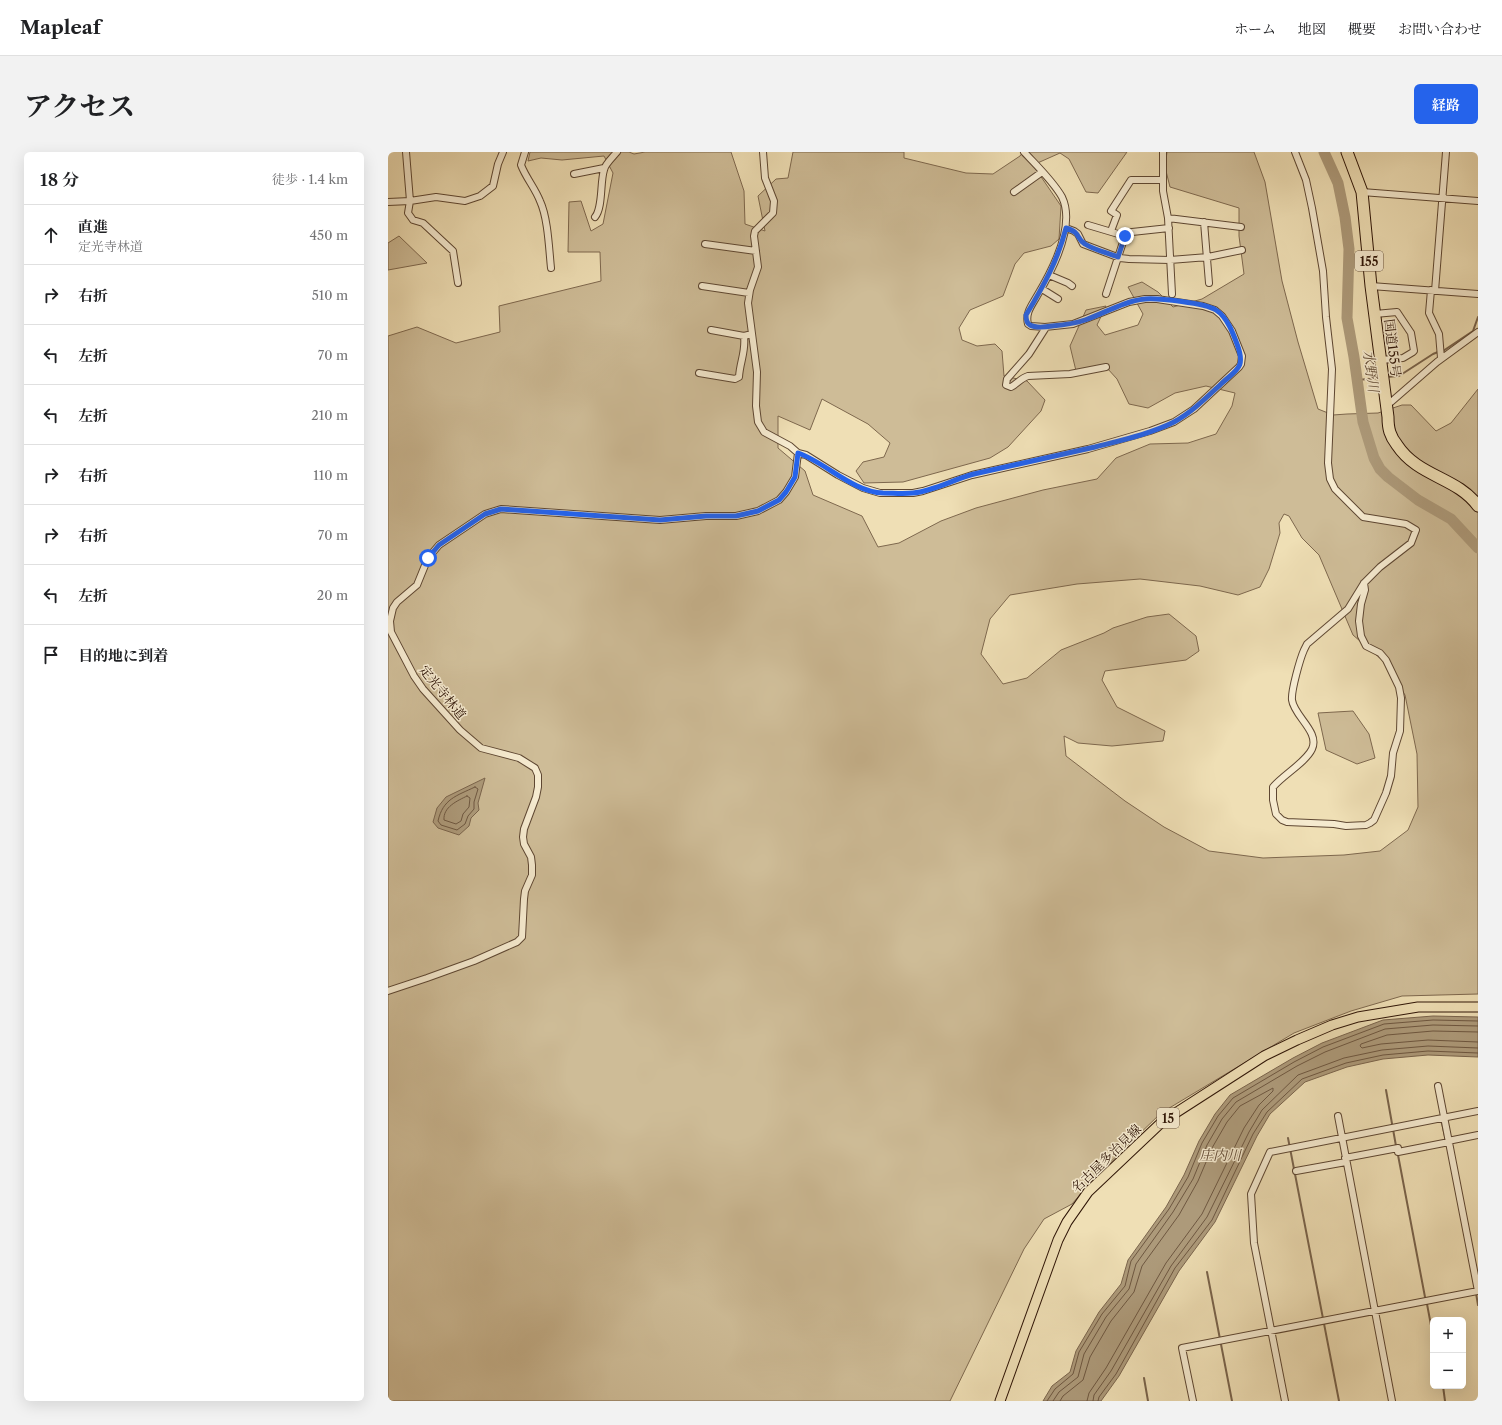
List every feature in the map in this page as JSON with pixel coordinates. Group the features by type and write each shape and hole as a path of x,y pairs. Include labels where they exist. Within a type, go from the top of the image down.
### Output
{"highway":[{"name":"国道155号","path":"1348,152 1362,192 1371,286 1388,417 1388,430 1403,454 1423,470 1446,480 1466,493 1478,506"}],"main road":[{"name":"名古屋多治見線","path":"1000,1401 1055,1247 1067,1222 1088,1192 1163,1121 1264,1056 1332,1025 1358,1017 1418,1007 1478,1007"}],"street":[{"path":"406,152 410,201 408,214 413,220 422,223 453,251 458,283"},
{"path":"388,202 410,201 436,197 465,201 480,196 493,186 498,164 503,152"},
{"path":"525,152 521,166 527,180 540,200 544,211 551,268"},
{"path":"595,217 599,206 604,168 617,152"},
{"path":"763,152 764,178 774,201 773,213 755,231 754,236 758,267 749,293 748,303 757,372 756,406 758,422 764,432 790,446 798,453 806,455 838,475 863,488 880,493 918,492 972,475 1117,442 1150,432 1174,422 1194,409 1239,368 1241,364 1242,356 1232,331 1222,316 1215,310 1203,306 1157,299 1145,299 1129,302 1073,324 1045,327 1031,326 1028,324 1026,315 1050,275 1062,246 1066,228 1062,199 1056,188 1024,152"},
{"path":"1163,152 1163,195 1169,228 1172,294"},
{"path":"1295,152 1303,170 1311,201 1323,271 1332,369 1328,463 1330,479 1335,489 1363,517 1406,524 1416,530 1411,543 1380,567 1364,583 1348,609 1307,644 1301,655 1292,700 1294,710 1306,724 1313,737 1313,744 1305,758 1273,787 1273,800 1276,814 1278,818 1287,822 1346,826 1366,825 1374,820 1390,784 1393,753 1400,731 1401,698 1399,687 1386,660 1380,653 1366,646 1361,636 1359,621 1361,604 1365,590 1364,583"},
{"path":"1442,358 1439,334 1429,313 1443,198 1446,152"},
{"path":"574,174 604,168"},
{"path":"1014,192 1042,172"},
{"path":"1111,232 1117,215 1111,211 1131,180 1163,180"},
{"path":"1362,192 1478,201"},
{"path":"1168,218 1241,227"},
{"path":"1204,222 1209,283"},
{"path":"1088,225 1125,236"},
{"path":"1066,228 1078,234 1083,244 1118,257 1129,259 1170,260 1207,257 1242,250"},
{"path":"1106,294 1125,236 1132,232 1169,228"},
{"path":"706,244 756,251"},
{"path":"1050,275 1072,286"},
{"path":"702,286 749,293"},
{"path":"1371,286 1478,294"},
{"path":"1042,289 1058,299"},
{"path":"1375,314 1397,312 1411,333 1414,351 1402,358 1381,360"},
{"path":"1045,327 1029,354 1007,379 1006,385 1011,387 1016,385 1024,377 1028,376 1070,374 1106,367"},
{"path":"711,330 744,336 752,334"},
{"path":"1386,404 1392,402 1442,358 1478,332"},
{"path":"699,373 735,378 739,377 739,367 745,347 744,336"},
{"name":"定光寺林道","path":"388,991 428,978 517,942 522,936 525,891 532,875 532,865 523,837 524,829 536,797 538,787 538,775 535,768 519,758 481,748 460,730 423,689 414,676 391,632 390,621 393,608 397,602 417,585 428,558 439,545 485,514 501,509 660,520 706,516 736,516 758,511 779,500 786,492 795,477 798,453"},
{"path":"1193,1401 1182,1348 1478,1291 1438,1086"},
{"path":"1285,1401 1254,1243 1251,1194 1270,1152 1478,1111"},
{"path":"1338,1116 1392,1401"},
{"path":"1296,1171 1398,1148 1398,1152 1478,1135"}],"shaded area":[{"path":"530,152 629,152 634,154 645,152 731,152 744,191 745,224 765,231 758,196 776,179 788,178 793,152 904,152 904,158 966,173 993,174 1020,156 1023,152 1127,152 1098,193 1086,192 1069,159 1060,153 1033,165 1061,206 1059,239 1051,246 1024,253 1015,264 1003,296 970,310 959,328 962,340 977,346 995,344 1002,351 1004,376 1027,381 1045,400 1041,411 1008,447 990,458 903,482 864,483 856,471 863,462 884,457 890,443 868,424 822,399 810,430 778,416 778,448 805,471 813,495 862,516 878,547 899,543 941,521 976,508 1043,490 1097,479 1116,458 1150,444 1188,443 1216,434 1232,406 1235,393 1206,386 1175,393 1148,408 1129,404 1117,379 1107,368 1077,375 1070,346 1086,310 1106,306 1097,325 1105,335 1138,325 1143,314 1128,287 1142,282 1158,292 1173,307 1202,299 1244,274 1239,236 1239,208 1170,187 1165,167 1167,152 1254,152 1265,182 1282,281 1318,409 1333,415 1378,413 1402,405 1411,405 1436,431 1451,423 1478,389 1478,994 1402,996 1351,1011 1294,1033 1161,1113 1096,1176 1072,1204 1044,1219 1024,1249 950,1401 388,1401 388,336 417,327 456,343 500,332 499,306 601,281 600,252 568,252 569,202 581,201 591,231 603,224 613,173 604,156 562,160 541,158 528,161","holes":["1284,514 1289,516 1302,538 1319,555 1353,635 1382,660 1405,695 1417,754 1418,807 1408,830 1380,851 1344,855 1263,858 1209,851 1164,827 1125,801 1066,756 1064,736 1078,743 1112,746 1163,741 1165,731 1117,707 1102,680 1105,671 1186,660 1199,651 1196,636 1169,614 1147,617 1113,628 1061,650 1027,678 1003,684 981,654 990,619 1010,595 1077,584 1140,579 1200,586 1238,595 1260,587 1269,569 1280,533 1279,523"]},
{"path":"399,236 427,263 388,270 388,243"},
{"path":"1353,711 1369,734 1375,758 1357,764 1326,750 1318,713"}],"water":[{"path":"485,778 478,803 479,810 471,818 469,826 459,835 438,828 433,822 437,808 446,797"},
{"name":"庄内川","path":"1433,1016 1478,1017 1478,1057 1428,1055 1383,1059 1347,1067 1305,1082 1270,1114 1257,1136 1215,1222 1179,1271 1119,1376 1101,1401 1043,1401 1052,1386 1070,1372 1076,1351 1099,1312 1121,1284 1128,1260 1166,1207 1184,1175 1199,1141 1215,1114 1230,1095 1293,1058 1322,1043 1383,1020"}],"waterway":[{"name":"水野川","path":"1324,152 1338,183 1345,217 1349,249 1347,318 1363,422 1374,458 1380,469 1388,477 1418,500 1451,519 1478,548"},
{"path":"1443,351 1473,331 1478,317"},
{"path":"1386,377 1399,376 1438,352"},
{"path":"1357,380 1379,378"},
{"path":"1386,1090 1396,1146"},
{"path":"1440,1121 1442,1123 1446,1141"},
{"path":"1288,1138 1339,1401"},
{"path":"1398,1155 1425,1297"},
{"path":"1207,1272 1232,1401"},
{"path":"1476,1293 1478,1305"},
{"path":"1427,1304 1430,1320"},
{"path":"1144,1378 1148,1401"},
{"path":"1443,1389 1445,1401"}],"route":[{"path":"428,558 439,545 485,514 501,509 660,520 687,519 706,516 736,516 758,511 779,500 786,492 795,477 798,453 806,455 838,475 863,488 880,493 913,493 972,475 1124,440 1150,432 1174,422 1194,409 1239,368 1241,364 1242,356 1232,331 1222,316 1215,310 1203,306 1157,299 1145,299 1129,302 1073,324 1045,327 1031,326 1028,324 1026,319 1026,315 1051,272 1062,246 1066,228 1078,234 1083,244 1118,257 1125,236"}]}
